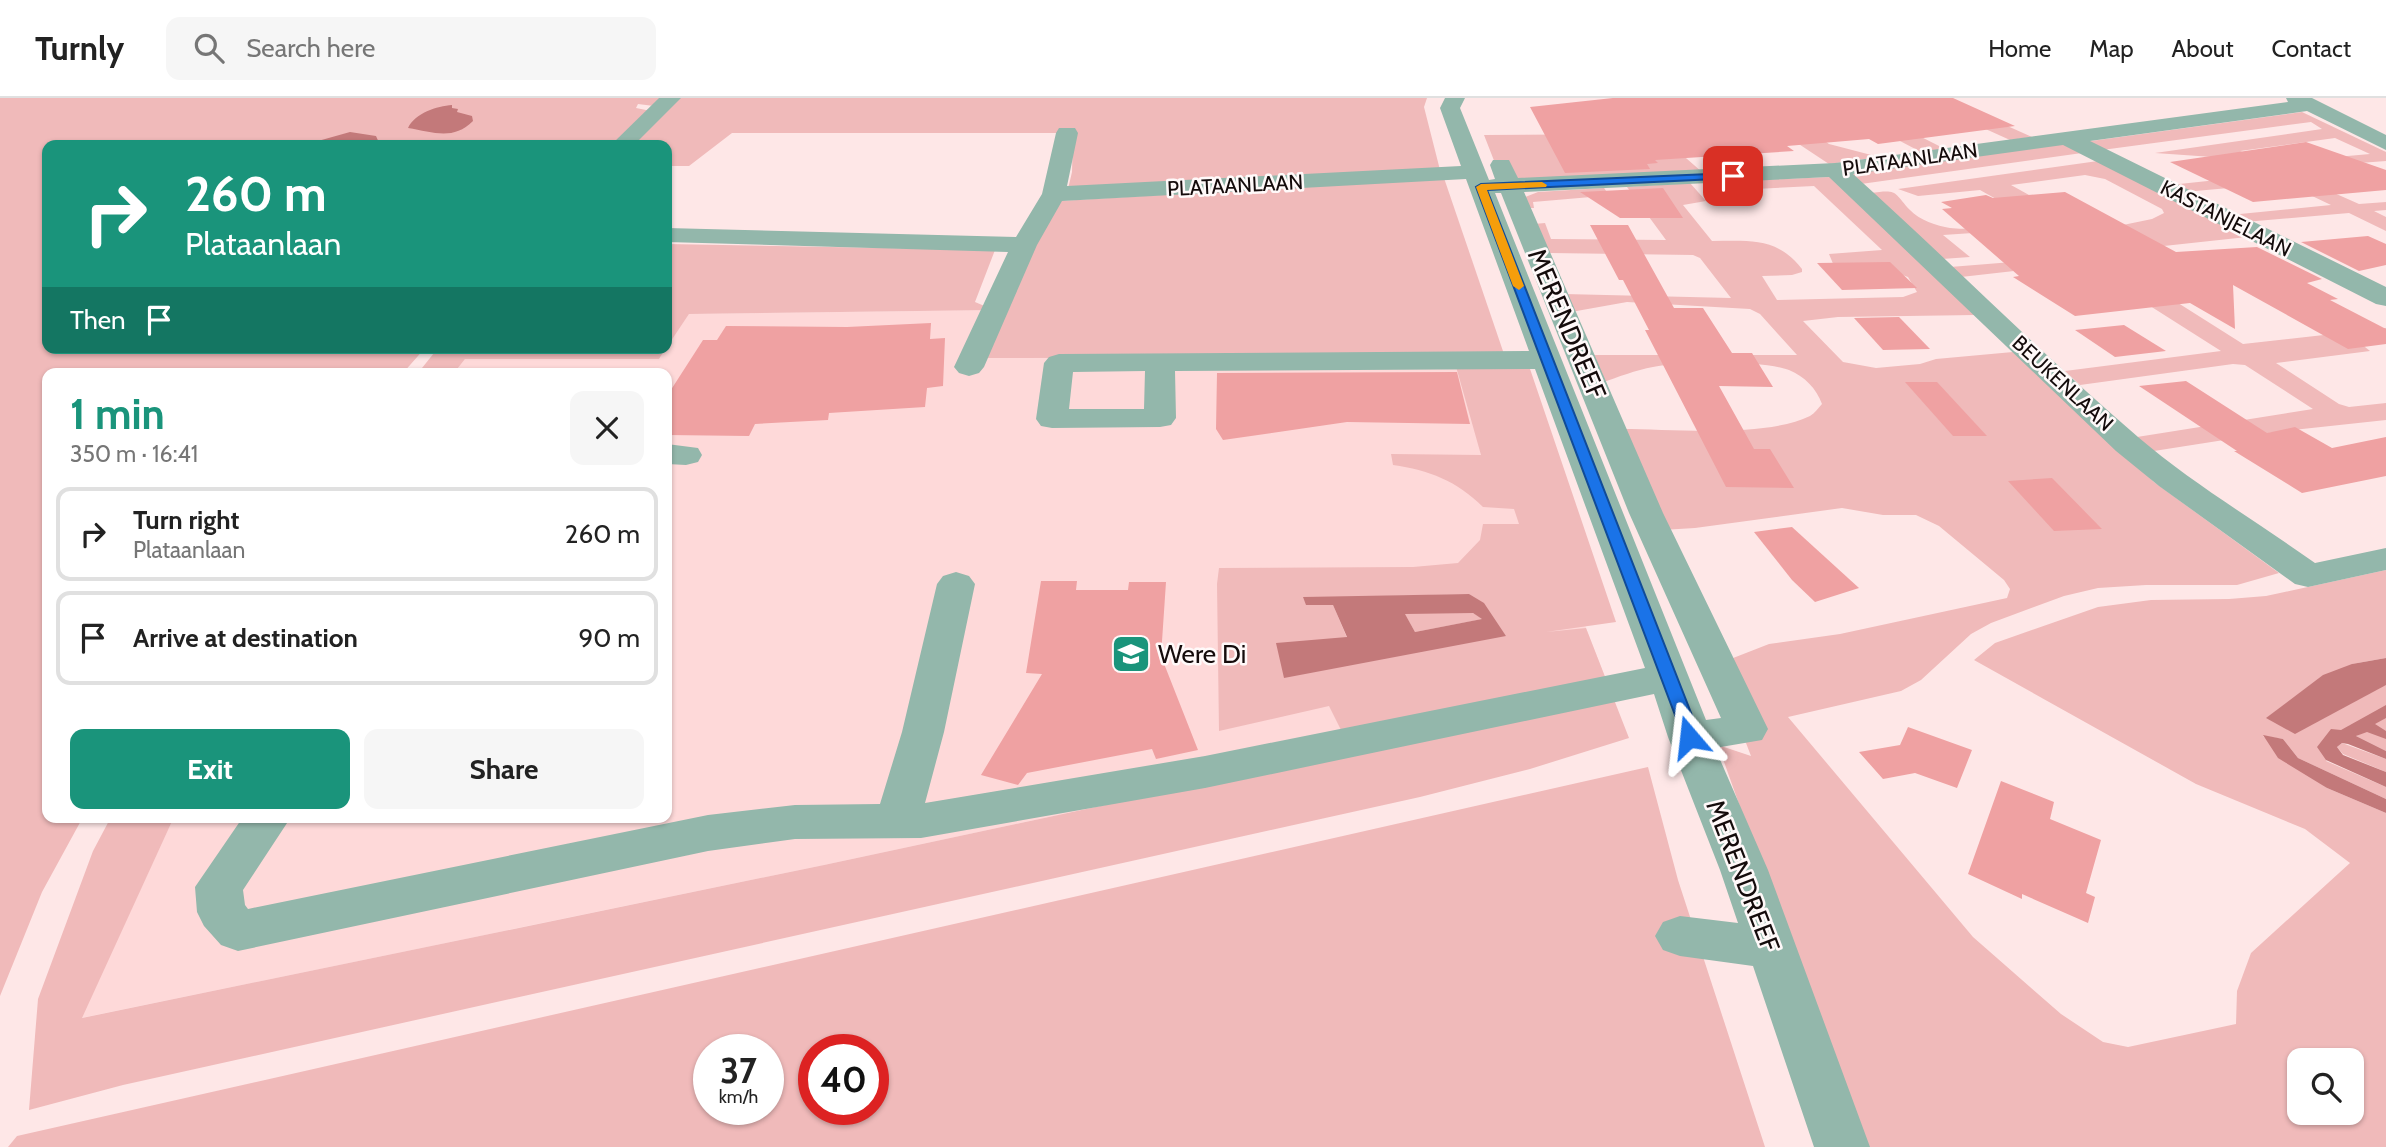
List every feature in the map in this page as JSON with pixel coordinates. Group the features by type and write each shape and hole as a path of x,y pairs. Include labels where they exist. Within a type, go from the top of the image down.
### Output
{"street":[{"path":"627,140 671,98"},
{"name":"MERENDREEF","path":"1455,98 1450,108 1488,182 1747,729 1689,737"},
{"path":"2302,101 2386,143"},
{"name":"PLATAANLAAN","path":"1846,179 2064,149 2302,101"},
{"path":"2343,123 2386,126"},
{"path":"969,367 1024,245 1054,194 1067,133"},
{"name":"MERENDREEF","path":"1491,141 1488,182 1547,360 1689,737 1744,870 1842,1147"},
{"name":"KASTANJELAAN","path":"2064,149 2101,156 2386,299"},
{"path":"2101,156 2141,150"},
{"name":"PLATAANLAAN","path":"1952,176 1979,173"},
{"name":"BEUKENLAAN","path":"1846,179 2127,443 2190,495 2259,539 2308,576 2386,559"},
{"name":"PLATAANLAAN","path":"1054,194 1488,182 1925,180"},
{"path":"672,235 1024,245"},
{"path":"1160,363 1547,360"},
{"path":"897,821 923,732 956,584"},
{"path":"264,823 219,887 221,912 238,931 708,833 795,822 921,821 1205,772 1668,677"},
{"path":"1680,936 1771,948"}],"shaded area":[{"path":"0,98 662,98 654,106 638,104 636,108 651,111 620,140 42,140 42,354 420,354 407,368 42,368 42,823 80,823 42,892 0,996"},
{"path":"678,98 1427,98 1424,107 1440,170 1068,189 1072,172 1073,133 732,133 689,166 672,166 672,140 636,140"},
{"path":"1819,98 1945,98 2032,137 2010,140 1919,99 1862,107 1945,149 1921,152 1879,130 1860,124 1811,131 1829,144 1879,157 1829,164 1767,123 1655,131 1702,172 1512,182 1502,181 1484,135 1642,134 1633,125 1625,103 1649,100 1650,115 1664,120 1684,121 1732,116"},
{"path":"452,105 452,108 458,109 457,112 472,116 473,121 458,131 442,134 408,128 416,118 427,111"},
{"path":"2302,112 2386,152 2386,161 2280,169 2359,204 2386,202 2386,210 2374,211 2386,217 2386,231 2349,213 2245,222 2230,215 2331,205 2285,183 2184,192 2170,185 2264,175 2227,158 2155,153 2322,129 2311,122 2102,150 2084,142","holes":["2335,138 2370,154 2269,163 2240,151"]},
{"path":"350,132 376,136 378,140 322,140"},
{"path":"2063,144 2082,153 1861,184 1851,173"},
{"path":"2098,161 2247,237 2099,253 2243,344 2386,328 2386,338 2360,343 2370,351 2276,363 2339,404 2349,407 2386,403 2386,420 2275,432 2154,451 2137,437 2313,409 2245,365 2233,364 2080,385 2065,371 2221,351 2147,304 2068,265 1961,277 1950,267 2075,257 2018,230 1943,235 1970,257 1942,259 1870,193 1894,193 1918,217 1950,228 1981,228 2037,222 1980,190 1918,196 1898,189","holes":["2085,175 2105,179 2162,209 2164,213 2152,219 2094,231 2011,185"]},
{"path":"1830,177 1975,315 1838,317 1803,321 1843,362 1876,368 2013,352 2154,482 2279,573 2237,585 2098,588 2064,596 1991,623 1971,634 1921,680 1901,691 1788,717 1973,937 2061,1014 2103,1042 2128,1047 2236,1024 2237,991 2251,953 2350,863 2305,829 2196,784 1974,660 1995,643 2098,607 2151,600 2266,596 2386,570 2386,658 2352,664 2386,662 2386,751 2356,736 2363,732 2350,725 2326,761 2386,787 2386,799 2298,758 2283,739 2263,736 2327,788 2386,813 2386,1147 1861,1147 1718,745 1751,756 1746,743 1725,721 1705,669 1769,644 1840,634 2007,598 2010,589 2004,580 1939,526 1916,515 1883,515 1842,508 1662,530 1622,429 1718,431 1769,427 1810,416 1822,404 1820,398 1800,376 1789,370 1761,365 1666,365 1640,370 1601,383 1591,355 1797,355 1760,314 1750,309 1627,302 1571,312 1564,294 1731,298 1700,258 1693,255 1550,253 1534,224 1545,223 1551,239 1666,240 1627,187 1690,183 1706,201 1683,205 1712,241 1751,241 1773,246 1783,251 1802,269 1802,272 1792,275 1762,276 1777,300 1903,297 1917,292 1908,277 1900,274 1834,266 1829,254 1882,250 1814,186 1736,190 1744,200 1728,201 1712,182"},
{"path":"1444,178 1505,357 984,358 1003,306 1060,201"},
{"path":"1604,188 1614,202 1591,197 1533,202 1534,208 1529,208 1523,198 1538,192"},
{"path":"672,244 995,250 975,302 994,310 689,314 672,340"},
{"name":"Were Di","path":"994,310 1505,357 1586,628 1606,680 1194,786 81,1018 171,823 672,823 672,368 458,368 465,359 659,359 662,354 672,354 672,340 689,314"},
{"path":"433,354 662,354 659,359 465,359 458,368 422,368"},
{"path":"1455,363 1528,363 1616,622 1546,632 1586,628 1629,738 1530,769 1420,797 123,1085 29,1110 38,999 93,851 108,823 171,823 82,1018 1194,786 1343,734 1329,706 1219,731 1219,568 1413,567 1458,563 1480,540 1483,524 1519,524 1514,509 1483,507 1463,490 1442,478 1393,465 1391,454 1481,455","holes":["1469,594 1506,636 1347,638 1333,605 1303,598"]},
{"path":"1469,594 1484,603 1506,636 1284,678 1276,643 1347,637 1333,605 1306,605 1303,597","holes":["1473,613 1482,619 1415,632 1405,614"]},
{"path":"1404,613 1473,613 1483,619 1415,632"},
{"path":"2386,658 2386,685 2295,734 2266,718 2323,675 2352,664"},
{"path":"2386,705 2386,718 2375,724 2386,731 2386,739 2367,732 2356,736 2386,751 2386,759 2348,744 2342,743 2337,747 2343,755 2386,772 2386,787 2326,760 2317,747 2331,729 2341,730"},
{"path":"2263,735 2283,739 2298,758 2386,799 2386,813 2327,788 2278,758"},
{"path":"2342,743 2386,759 2386,772 2343,754 2337,747"},
{"path":"1648,767 1678,880 1765,1147 8,1147 17,1136"}],"building":[{"path":"1613,98 1953,98 2015,126 1878,144 1869,139 1787,146 1794,151 1655,160 1658,163 1647,164 1650,169 1565,173 1530,107"},
{"path":"2306,142 2386,170 2386,190 2253,202 2170,162"},
{"path":"1663,188 1683,218 1620,218 1580,192"},
{"path":"2065,192 2176,252 2257,247 2322,279 2307,283 2338,299 2330,300 2386,329 2386,344 2348,349 2233,285 2235,329 2190,303 2075,316 2013,277 2019,276 1942,209 1952,208 1941,202 1986,195 1993,198"},
{"path":"1590,225 1628,225 1674,308 1703,308 1732,353 1752,353 1773,387 1719,386 1754,449 1770,449 1794,488 1726,487 1645,330 1649,330"},
{"path":"2368,236 2386,244 2386,265 2359,271 2301,242"},
{"path":"1890,262 1917,288 1842,290 1817,263"},
{"path":"1899,317 1930,349 1883,350 1854,318"},
{"path":"931,323 930,339 945,338 943,386 927,388 925,407 829,413 828,420 755,424 749,436 672,435 672,388 703,340 717,340 726,326 847,327"},
{"path":"2124,325 2166,351 2115,357 2075,330"},
{"path":"1457,372 1470,424 1347,422 1223,440 1216,429 1217,373"},
{"path":"2186,381 2267,433 2295,427 2332,448 2386,437 2386,476 2302,493 2234,451 2237,451 2139,386"},
{"path":"1905,382 1937,382 1987,436 1953,436"},
{"path":"2052,478 2102,529 2054,531 2008,481"},
{"path":"1792,527 1859,588 1815,602 1792,580 1754,532"},
{"path":"1041,581 1077,581 1076,590 1128,590 1129,582 1166,582 1161,656 1198,750 1156,759 1152,749 1027,773 1018,785 981,775 1042,674 1026,673"},
{"path":"1908,727 1972,750 1957,788 1915,773 1883,779 1859,752 1900,745"},
{"path":"2001,781 2054,802 2050,819 2101,840 2086,893 2095,897 2088,923 2022,894 2022,899 1968,874"}],"slow traffic":[{"path":"1519,286 1481,187 1542,185"}],"place":[{"name":"Were Di","path":"1131,654"}],"route":[{"path":"1689,737 1686,723 1481,187 1733,176"}]}
